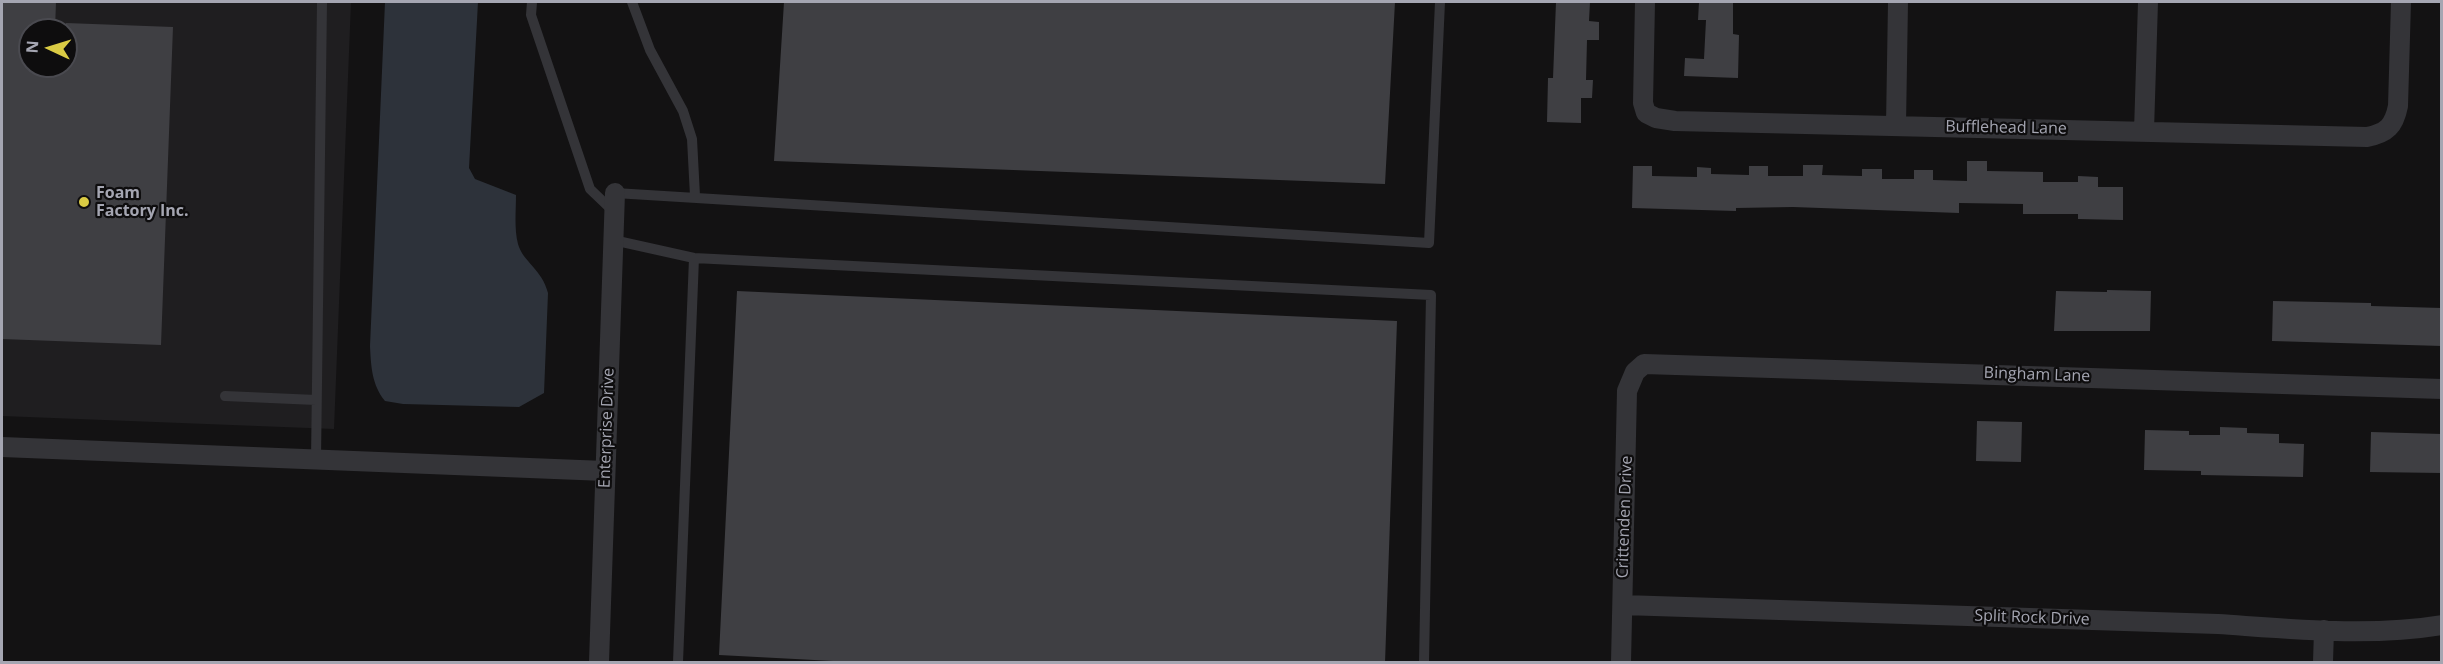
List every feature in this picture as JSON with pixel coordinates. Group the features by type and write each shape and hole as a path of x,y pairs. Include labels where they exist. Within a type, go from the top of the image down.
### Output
{"street":[{"name":"Bufflehead Lane","path":"1645,2 1643,103 1646,112 1656,118 1675,121 2367,137 2388,130 2395,122 2398,106 2401,2"},
{"path":"1896,125 1898,2"},
{"path":"2144,131 2148,2"},
{"name":"Enterprise Drive","path":"599,663 614,202"},
{"name":"Bingham Lane","path":"1635,372 1644,364 1669,363 2442,389"},
{"name":"Crittenden Drive","path":"1621,663 1627,391 1635,372"},
{"path":"2,447 605,471"},
{"name":"Split Rock Drive","path":"1623,605 2324,630 2415,629 2442,625"},
{"path":"2323,663 2324,630"}],"lane":[{"path":"316,459 322,2"},
{"path":"532,2 531,15 590,189 614,202 695,196 1429,243 1440,2"},
{"path":"632,2 650,50 683,111 692,139 695,196"},
{"path":"613,240 694,258 1431,295 1424,663"},
{"path":"678,663 694,258"},
{"path":"225,396 316,400"}],"shaded area":[{"path":"2,2 351,2 334,429 2,416"},
{"path":"385,2 478,2 469,168 475,179 516,195 518,244 541,278 548,293 544,393 519,407 403,404 385,401 375,382 370,346"}],"building":[{"name":"Foam Factory Inc.","path":"2,2 56,2 55,18 18,18 18,78 78,78 78,23 173,27 161,345 2,339"},
{"path":"784,2 1395,2 1385,184 774,161"},
{"path":"1556,2 1590,2 1589,21 1599,22 1599,40 1587,40 1586,80 1593,80 1592,98 1581,98 1581,123 1547,122 1548,78 1553,78"},
{"path":"1699,2 1733,2 1733,34 1739,35 1738,78 1684,76 1685,58 1704,59 1706,20 1698,20"},
{"path":"1967,161 1987,161 1987,171 2043,172 2043,182 2078,182 2078,176 2098,177 2098,187 2123,187 2123,220 2078,219 2078,214 2023,214 2023,204 1959,203 1959,213 1793,207 1736,208 1736,211 1632,208 1633,166 1652,166 1652,176 1697,177 1697,167 1711,168 1711,174 1749,175 1749,166 1768,166 1768,176 1803,176 1803,165 1823,165 1822,175 1862,176 1862,169 1882,169 1882,179 1914,179 1914,170 1933,170 1933,180 1967,181"},
{"path":"2107,290 2151,291 2150,331 2054,331 2056,291 2107,292"},
{"path":"737,291 1397,321 1385,663 871,663 719,655"},
{"path":"2273,301 2371,303 2371,306 2442,308 2442,346 2272,341"},
{"path":"1977,421 2022,422 2021,462 1976,461"},
{"path":"2220,427 2247,428 2247,433 2279,434 2279,443 2304,444 2303,477 2201,475 2201,471 2144,470 2145,430 2189,431 2189,435 2220,435"},
{"path":"2371,432 2442,434 2442,473 2370,472"}],"place":[{"name":"Foam Factory Inc.","path":"84,202"}]}
